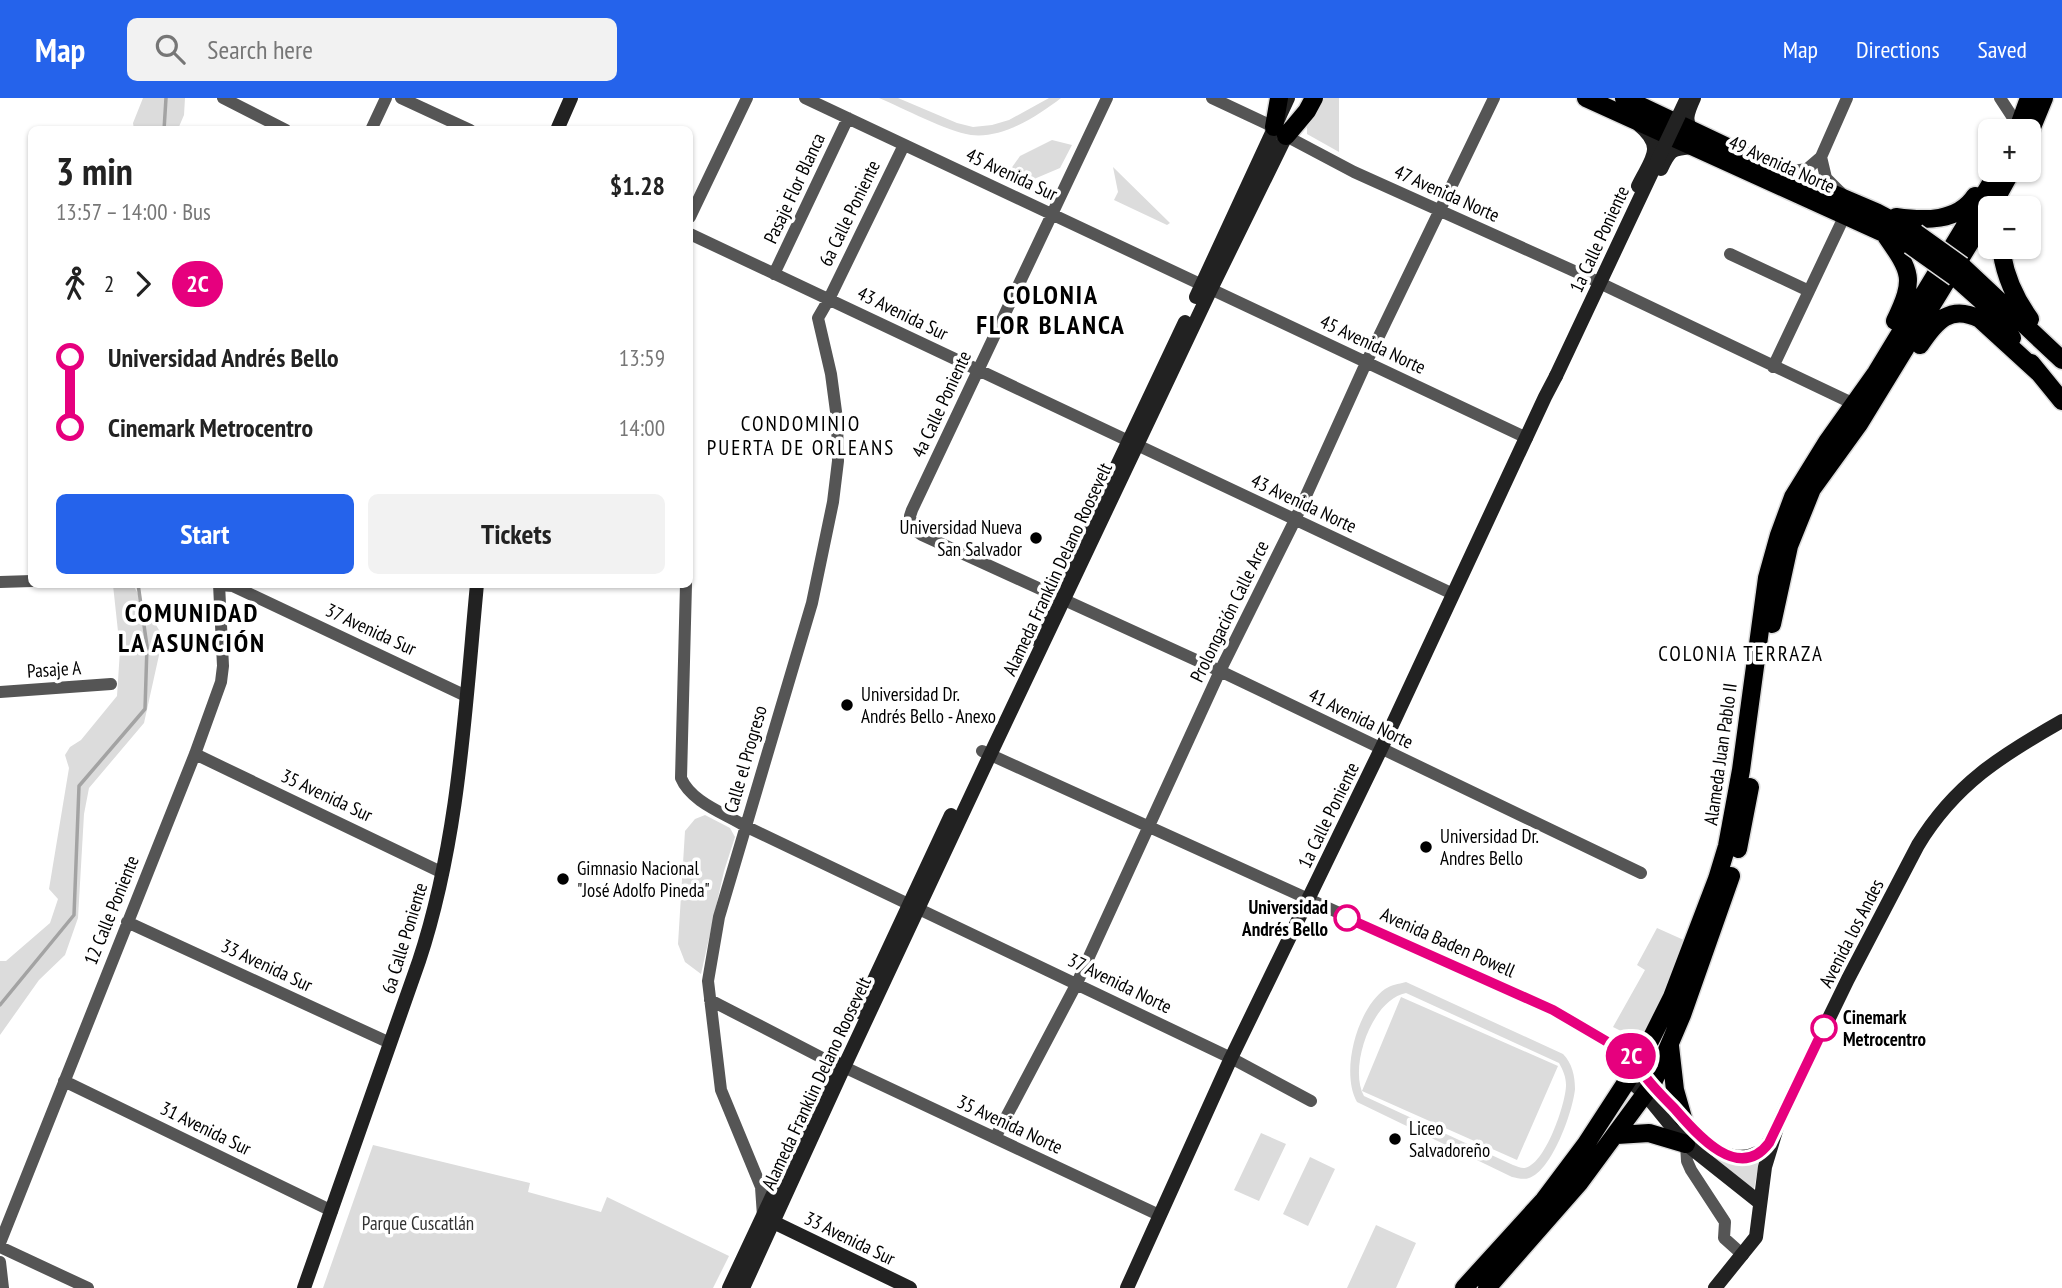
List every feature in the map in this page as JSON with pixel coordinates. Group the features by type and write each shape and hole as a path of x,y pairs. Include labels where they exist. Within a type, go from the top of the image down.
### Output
{"main road":[{"path":"1279,98 1280,132"},
{"path":"1280,132 1307,111 1314,98"},
{"name":"49 Avenida Norte","path":"1586,98 1632,108 1695,140 1850,209 1876,212 1959,271 2002,312"},
{"path":"2023,119 2029,98"},
{"name":"49 Avenida Norte","path":"1695,140 1783,173 1850,209 1882,231 1913,239"},
{"path":"1876,212 1914,220 1949,216 1972,202 1984,182"},
{"name":"Alameda Juan Pablo II","path":"1487,1288 1538,1232 1616,1135 1691,952 1727,846 1741,770 1767,579 1779,535 1799,486 1859,397 1992,182"},
{"name":"Alameda Juan Pablo II","path":"1464,1288 1544,1200 1641,1077 1667,1051 1716,921 1741,835 1751,787 1773,614 1789,546 1812,489 1859,425 1978,229"},
{"path":"1859,397 1910,286 1904,262 1882,231"},
{"path":"2004,259 2008,278 2020,304 2056,353"},
{"path":"2002,312 2038,372"},
{"path":"2002,312 2056,353"},
{"path":"1859,425 1881,407 1932,327 1948,315 1968,314 1980,319 2038,372 2062,401"},
{"path":"1667,1051 1683,1118"},
{"path":"1616,1135 1649,1133 1686,1144"}],"street":[{"path":"223,98 278,126"},
{"path":"373,126 386,98"},
{"path":"401,98 461,126"},
{"path":"558,126 571,98"},
{"path":"693,211 747,98"},
{"name":"45 Avenida Sur","path":"805,98 1206,287"},
{"name":"4a Calle Poniente","path":"922,535 912,528 910,516 1107,98"},
{"name":"Alameda Franklin Delano Roosevelt","path":"1280,132 1288,98"},
{"name":"Alameda Franklin Delano Roosevelt","path":"729,1288 768,1219 1280,132 1304,98"},
{"name":"Prolongación Calle Arce","path":"995,1138 1077,983 1220,671 1295,520 1366,363 1494,98"},
{"name":"1a Calle Poniente","path":"1127,1288 1231,1058 1381,749 1687,98"},
{"path":"1632,108 1661,113 1680,107 1695,98"},
{"path":"1783,173 1807,169 1821,157 1847,98"},
{"path":"2000,98 2012,119"},
{"path":"2042,106 2055,98"},
{"name":"47 Avenida Norte","path":"1217,99 1354,172 1600,283 1773,367 1859,397"},
{"path":"1632,108 1662,151 1678,148 1695,140 1680,107"},
{"name":"Pasaje Flor Blanca","path":"774,274 848,118"},
{"name":"6a Calle Poniente","path":"830,299 904,145"},
{"name":"1a Calle Poniente","path":"1545,397 1562,379 1600,283 1662,151"},
{"path":"1773,367 1850,209 1826,178 1821,157"},
{"name":"43 Avenida Sur","path":"693,235 1133,443"},
{"path":"1730,254 1809,291"},
{"name":"45 Avenida Norte","path":"1206,287 1527,438"},
{"name":"Calle el Progreso","path":"768,1219 761,1187 721,1090 708,981 719,917 812,603 833,502 838,461 836,419 831,374 818,318 830,299"},
{"name":"43 Avenida Norte","path":"1133,443 1453,594"},
{"name":"41 Avenida Norte","path":"922,535 1220,671 1640,873"},
{"path":"0,582 28,581"},
{"name":"12 Calle Poniente","path":"0,1245 195,754 221,682 223,667 219,588"},
{"name":"37 Avenida Sur","path":"237,588 466,696"},
{"name":"6a Calle Poniente","path":"304,1288 425,943 443,873 454,811 477,588"},
{"path":"686,588 681,778 684,786 698,799 745,827 913,908"},
{"name":"Pasaje A","path":"0,692 111,684"},
{"name":"Avenida los Andes","path":"1715,1288 1756,1237 1765,1167 1779,1121 1852,972 1927,830 1972,779 2020,745 2062,721"},
{"name":"Avenida Baden Powell","path":"986,753 1553,1010 1641,1077 1715,1149 1732,1157 1744,1158 1763,1151 1779,1121"},
{"name":"35 Avenida Sur","path":"195,754 443,873"},
{"name":"37 Avenida Norte","path":"913,908 1077,983 1231,1058 1311,1101"},
{"name":"33 Avenida Sur","path":"127,922 390,1043"},
{"path":"710,1000 839,1065"},
{"name":"35 Avenida Norte","path":"839,1065 1159,1215"},
{"path":"1641,1077 1686,1144 1759,1202"},
{"name":"31 Avenida Sur","path":"64,1081 332,1211"},
{"path":"1686,1144 1687,1161 1691,1170 1725,1222 1724,1238 1743,1255"},
{"name":"Alameda Franklin Delano Roosevelt","path":"743,1288 768,1219"},
{"name":"33 Avenida Sur","path":"768,1219 910,1288"},
{"path":"0,1245 88,1288"},
{"path":"0,1262 3,1288"}],"green space":[{"path":"143,98 185,98 184,115 179,126 134,126"},
{"path":"879,98 898,98 973,127 1009,120 1049,98 1061,98 1042,112 1007,130 971,135 949,129"},
{"path":"1317,98 1339,98 1339,152 1307,134 1307,122"},
{"path":"1052,140 1072,145 1060,168 1027,182 1008,173 1020,156"},
{"path":"1113,167 1170,223 1167,225 1114,200 1118,192"},
{"path":"113,588 135,588 163,637 144,723 89,788 84,814 78,918 65,955 39,980 0,1035 0,961 6,961 50,923 58,899 49,889 69,768 65,755 117,696 120,650"},
{"path":"705,815 730,828 735,837 724,871 701,974 685,962 678,944 685,831 695,819"},
{"path":"1657,928 1686,941 1670,983 1641,1041 1613,1027 1645,970 1637,965"},
{"path":"1406,982 1563,1054 1566,1058 1574,1075 1573,1099 1560,1139 1546,1164 1537,1173 1527,1179 1512,1177 1357,1102 1350,1074 1359,1026 1375,998 1387,988","holes":["1406,993 1559,1063 1566,1085 1558,1119 1547,1146 1532,1165 1524,1168 1364,1096 1360,1084 1359,1069 1366,1036 1383,1008 1394,998"]},
{"path":"1401,997 1558,1066 1517,1160 1362,1091"},
{"path":"1679,1124 1728,1157 1750,1161 1760,1158 1754,1189 1689,1142"},
{"path":"1261,1133 1286,1144 1259,1201 1234,1190"},
{"name":"Parque Cuscatlán","path":"373,1145 530,1183 528,1192 601,1212 607,1197 729,1256 713,1288 323,1288"},
{"path":"1310,1157 1335,1169 1308,1226 1283,1214"},
{"path":"1376,1225 1416,1243 1396,1288 1347,1288"}],"waterway":[{"path":"164,126 166,98"},
{"path":"0,1005 74,915 79,786 145,709 147,646 139,588"}],"bus line":[{"name":"2C","path":"1347,918 1553,1010 1640,1061 1644,1076 1699,1136 1715,1149 1732,1157 1744,1158 1763,1151 1769,1143 1824,1028"}],"place":[{"name":"Universidad Nueva San Salvador","path":"1036,538"},
{"name":"Universidad Dr. Andrés Bello - Anexo","path":"847,705"},
{"name":"Universidad Dr. Andres Bello","path":"1426,847"},
{"name":"Gimnasio Nacional \"José Adolfo Pineda\"","path":"563,879"},
{"name":"Universidad Andrés Bello","path":"1347,918"},
{"name":"Cinemark Metrocentro","path":"1824,1028"},
{"name":"Liceo Salvadoreño","path":"1395,1139"}],"district":[{"name":"COLONIA FLOR BLANCA","path":"1051,310"},
{"name":"CONDOMINIO PUERTA DE ORLEANS","path":"801,436"},
{"name":"COMUNIDAD LA ASUNCIÓN","path":"192,628"},
{"name":"COLONIA TERRAZA","path":"1741,654"}]}
